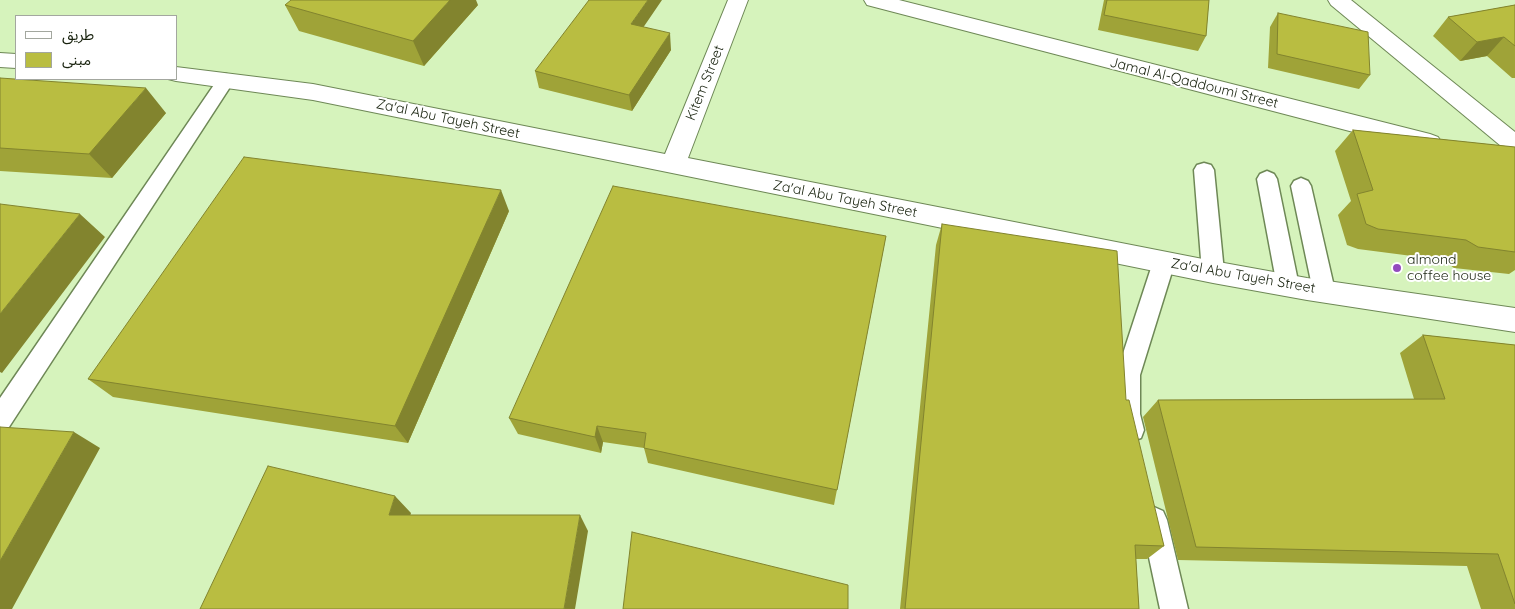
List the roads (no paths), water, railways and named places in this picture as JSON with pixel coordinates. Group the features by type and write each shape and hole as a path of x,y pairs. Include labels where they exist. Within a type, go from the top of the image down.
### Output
{"street":[{"name":"Kitem Street","path":"673,165 738,0"},
{"name":"Jamal Al-Qaddoumi Street","path":"874,0 1454,148"},
{"path":"1338,0 1509,151"},
{"path":"0,60 15,61"},
{"name":"Za'al Abu Tayeh Street","path":"178,74 313,92 1288,286 1515,320"}],"lane":[{"path":"0,420 226,80"},
{"path":"1204,170 1213,272"},
{"path":"1267,179 1288,286"},
{"path":"1301,186 1324,291"},
{"path":"1140,456 1128,414 1128,375 1164,262"},
{"path":"1148,494 1174,609"}],"place":[{"name":"almond coffee house","path":"1397,268"}]}
